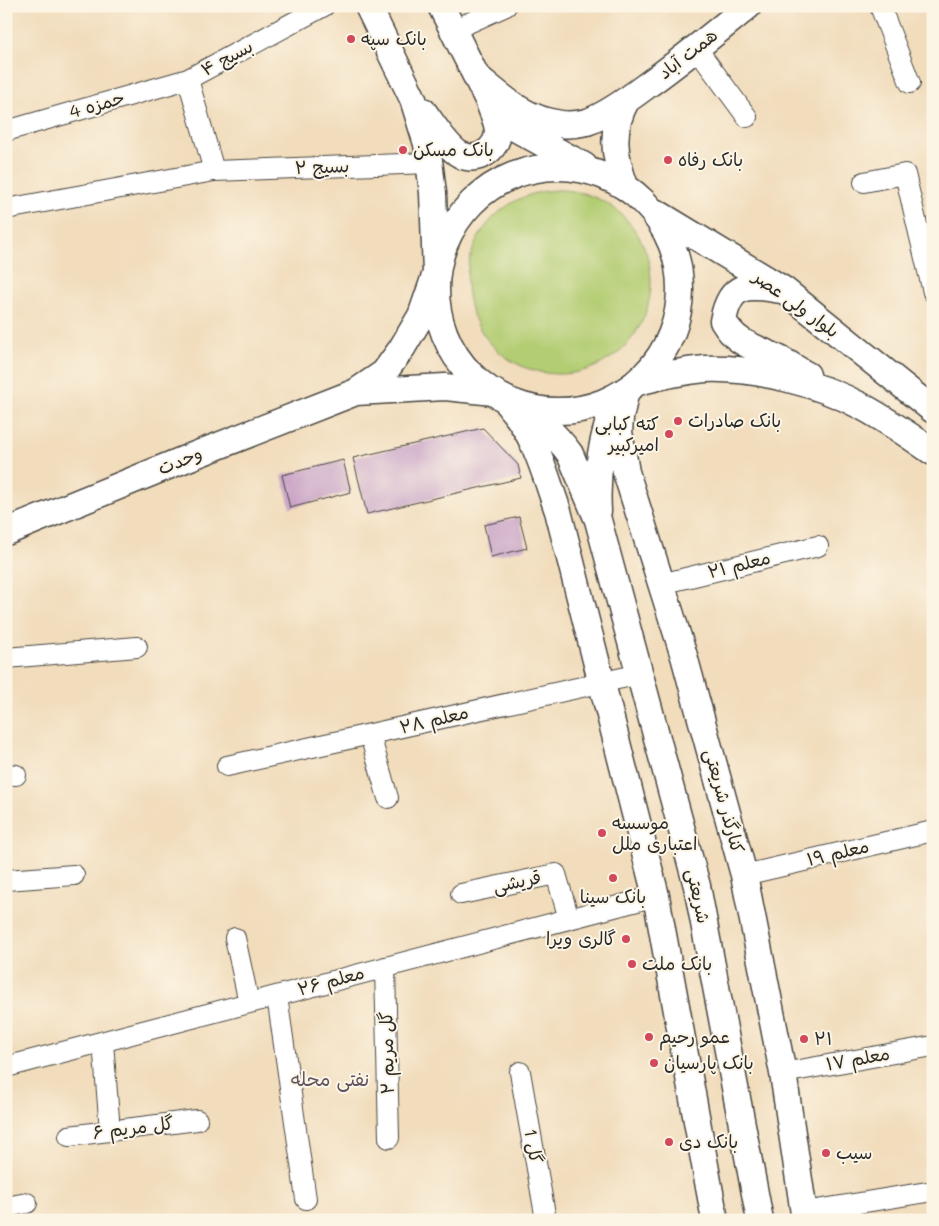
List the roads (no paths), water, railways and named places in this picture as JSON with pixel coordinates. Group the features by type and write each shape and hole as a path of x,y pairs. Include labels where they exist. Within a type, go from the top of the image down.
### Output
{"main road":[{"path":"368,6 413,99 427,144 433,193 437,308 445,336 459,361 478,382 542,423 555,435 566,450 598,520"},
{"path":"413,99 453,150 461,155 478,157 486,153 496,140 498,132 497,123 488,100 441,6"},
{"name":"همت آباد","path":"476,76 512,106 528,114 561,124 576,124 589,121 626,101 697,49 748,6"},
{"path":"488,100 517,129 593,172 625,186 652,210 670,240 680,273 679,308 672,336 657,361 614,406 605,434 598,481 598,520"},
{"path":"625,186 616,157 616,128 620,111 626,101"},
{"name":"وحدت","path":"6,532 356,392 384,373 421,316 446,239 464,210 491,186 523,172 558,167 593,172"},
{"name":"بلوار ولی عصر","path":"652,210 784,290 933,410"},
{"path":"784,290 754,286 742,289 731,296 726,306 723,321 731,334 742,342 774,356 896,426 933,452"},
{"path":"504,398 529,408 558,411 587,408 614,398 632,386 667,374 705,369 765,373 815,387 861,406"},
{"name":"کنارگذر شریعتی","path":"632,386 620,418 619,432 622,449 636,505 684,656 744,875 783,1073 804,1216"},
{"name":"وحدت","path":"356,392 445,387 504,398"},
{"path":"504,398 519,417 536,449 558,511 656,896 715,1220"},
{"name":"شریعتی","path":"598,520 697,886 760,1220"}],"street":[{"name":"بسیج ۴","path":"214,171 188,79 324,6"},
{"path":"453,30 506,6"},
{"path":"880,6 910,83"},
{"path":"697,49 747,117"},
{"name":"حمزه 4","path":"6,131 188,79"},
{"name":"بسیج ۲","path":"6,209 214,171 430,163"},
{"path":"864,182 905,174 933,292"},
{"name":"معلم ۲۱","path":"661,584 818,546"},
{"path":"6,658 137,647"},
{"name":"معلم ۲۸","path":"227,766 640,674"},
{"path":"370,735 388,798"},
{"name":"معلم ۱۹","path":"744,875 933,831"},
{"name":"قریشی","path":"461,894 556,874 569,919"},
{"path":"6,880 74,875"},
{"name":"معلم ۲۶","path":"6,1067 656,896"},
{"path":"235,938 249,1003"},
{"name":"گل مریم ۲","path":"385,967 389,1138"},
{"path":"277,996 306,1199"},
{"path":"103,1042 110,1131"},
{"name":"معلم ۱۷","path":"783,1073 933,1046"},
{"name":"گل 1","path":"520,1072 546,1220"},
{"name":"گل مریم ۶","path":"69,1136 197,1120"},
{"path":"804,1216 933,1191"},
{"path":"6,1207 27,1203"}],"place":[{"name":"بانک سپه","path":"351,39"},
{"name":"بانک مسکن","path":"403,150"},
{"name":"بانک رفاه","path":"668,160"},
{"name":"بانک صادرات","path":"678,421"},
{"name":"کته کبابی امیرکبیر","path":"669,434"},
{"name":"موسسه اعتباری ملل","path":"602,833"},
{"name":"بانک سینا","path":"613,878"},
{"name":"گالری ویرا","path":"626,939"},
{"name":"بانک ملت","path":"632,964"},
{"name":"عمو رحیم","path":"649,1037"},
{"name":"۲۱","path":"804,1039"},
{"name":"بانک پارسیان","path":"654,1063"},
{"name":"بانک دی","path":"669,1142"},
{"name":"سیب","path":"826,1153"}],"district":[{"name":"نفتی محله","path":"330,1079"}]}
